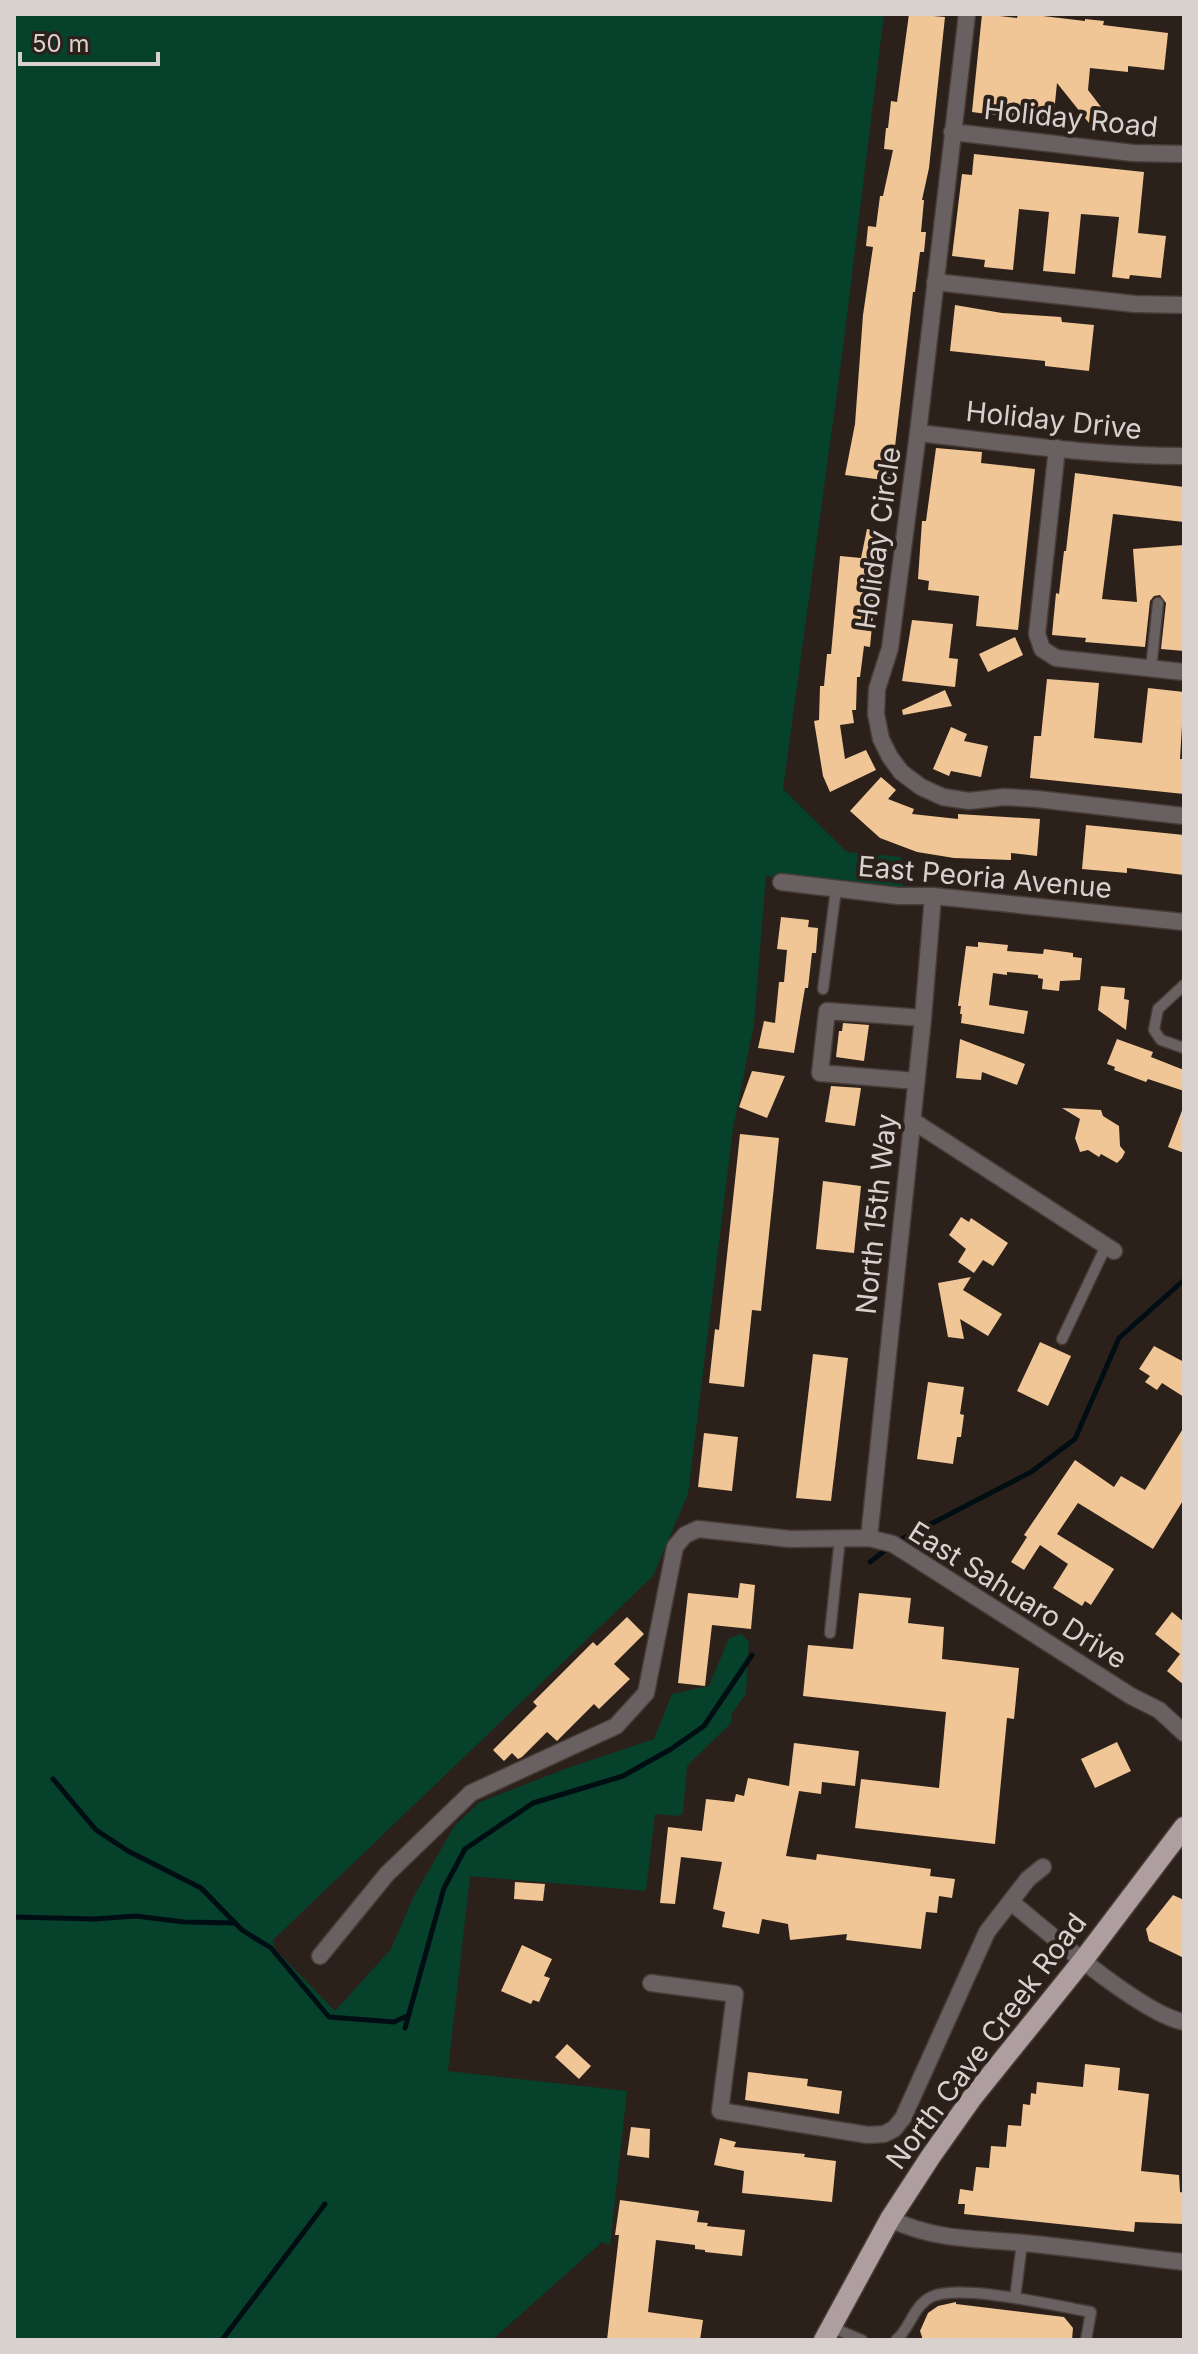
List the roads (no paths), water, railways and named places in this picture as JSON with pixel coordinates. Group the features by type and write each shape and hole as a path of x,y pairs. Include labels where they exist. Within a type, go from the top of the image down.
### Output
{"main road":[{"name":"North Cave Creek Road","path":"827,2333 890,2219 972,2098 1084,1959 1184,1827"}],"street":[{"name":"Holiday Circle","path":"967,14 890,648 877,689 876,714 881,739 901,772 921,787 943,797 969,801 1004,797 1037,799 1184,816"},
{"name":"Holiday Road","path":"952,132 1133,153 1184,154"},
{"path":"935,282 1135,304 1184,305"},
{"name":"Holiday Drive","path":"918,433 1137,456 1184,456"},
{"path":"1057,448 1037,634 1042,649 1056,658 1184,672"},
{"name":"East Peoria Avenue","path":"781,882 1184,922"},
{"name":"North 15th Way","path":"869,1538 913,1121 933,896"},
{"path":"916,1081 820,1073 827,1011 923,1018"},
{"path":"913,1121 1110,1248"},
{"name":"East Sahuaro Drive","path":"320,1956 387,1874 471,1793 616,1726 646,1693 675,1547 685,1535 698,1529 790,1539 869,1538 893,1544 1131,1696 1159,1710 1184,1733"},
{"path":"651,1983 735,1994 720,2111 868,2135 884,2134 894,2129 903,2118 987,1932 1028,1879 1043,1867"},
{"path":"1011,1902 1118,1986 1171,2020 1184,2022"},
{"path":"890,2219 941,2237 1184,2262"}],"lane":[{"path":"1151,669 1158,603"},
{"path":"823,989 836,889"},
{"path":"1184,985 1158,1009 1154,1030 1161,1040 1184,1048"},
{"path":"1062,1339 1110,1248"},
{"path":"830,1633 840,1538"},
{"path":"1015,2298 1022,2243"},
{"path":"896,2340 920,2306 931,2297 968,2294 1015,2298 1091,2312 1086,2340"},
{"path":"827,2333 862,2340"}],"waterway":[{"path":"896,1542 1031,1472 1075,1439 1119,1338 1184,1280"},
{"path":"870,1562 888,1548"},
{"path":"405,2028 444,1888 465,1849 533,1803 623,1776 671,1749 704,1726 752,1655"},
{"path":"53,1779 96,1830 128,1851 201,1888 242,1930 271,1948 329,2017 394,2022 409,2015"},
{"path":"14,1917 95,1919 136,1916 184,1922 235,1923"},
{"path":"222,2340 325,2204"}]}
